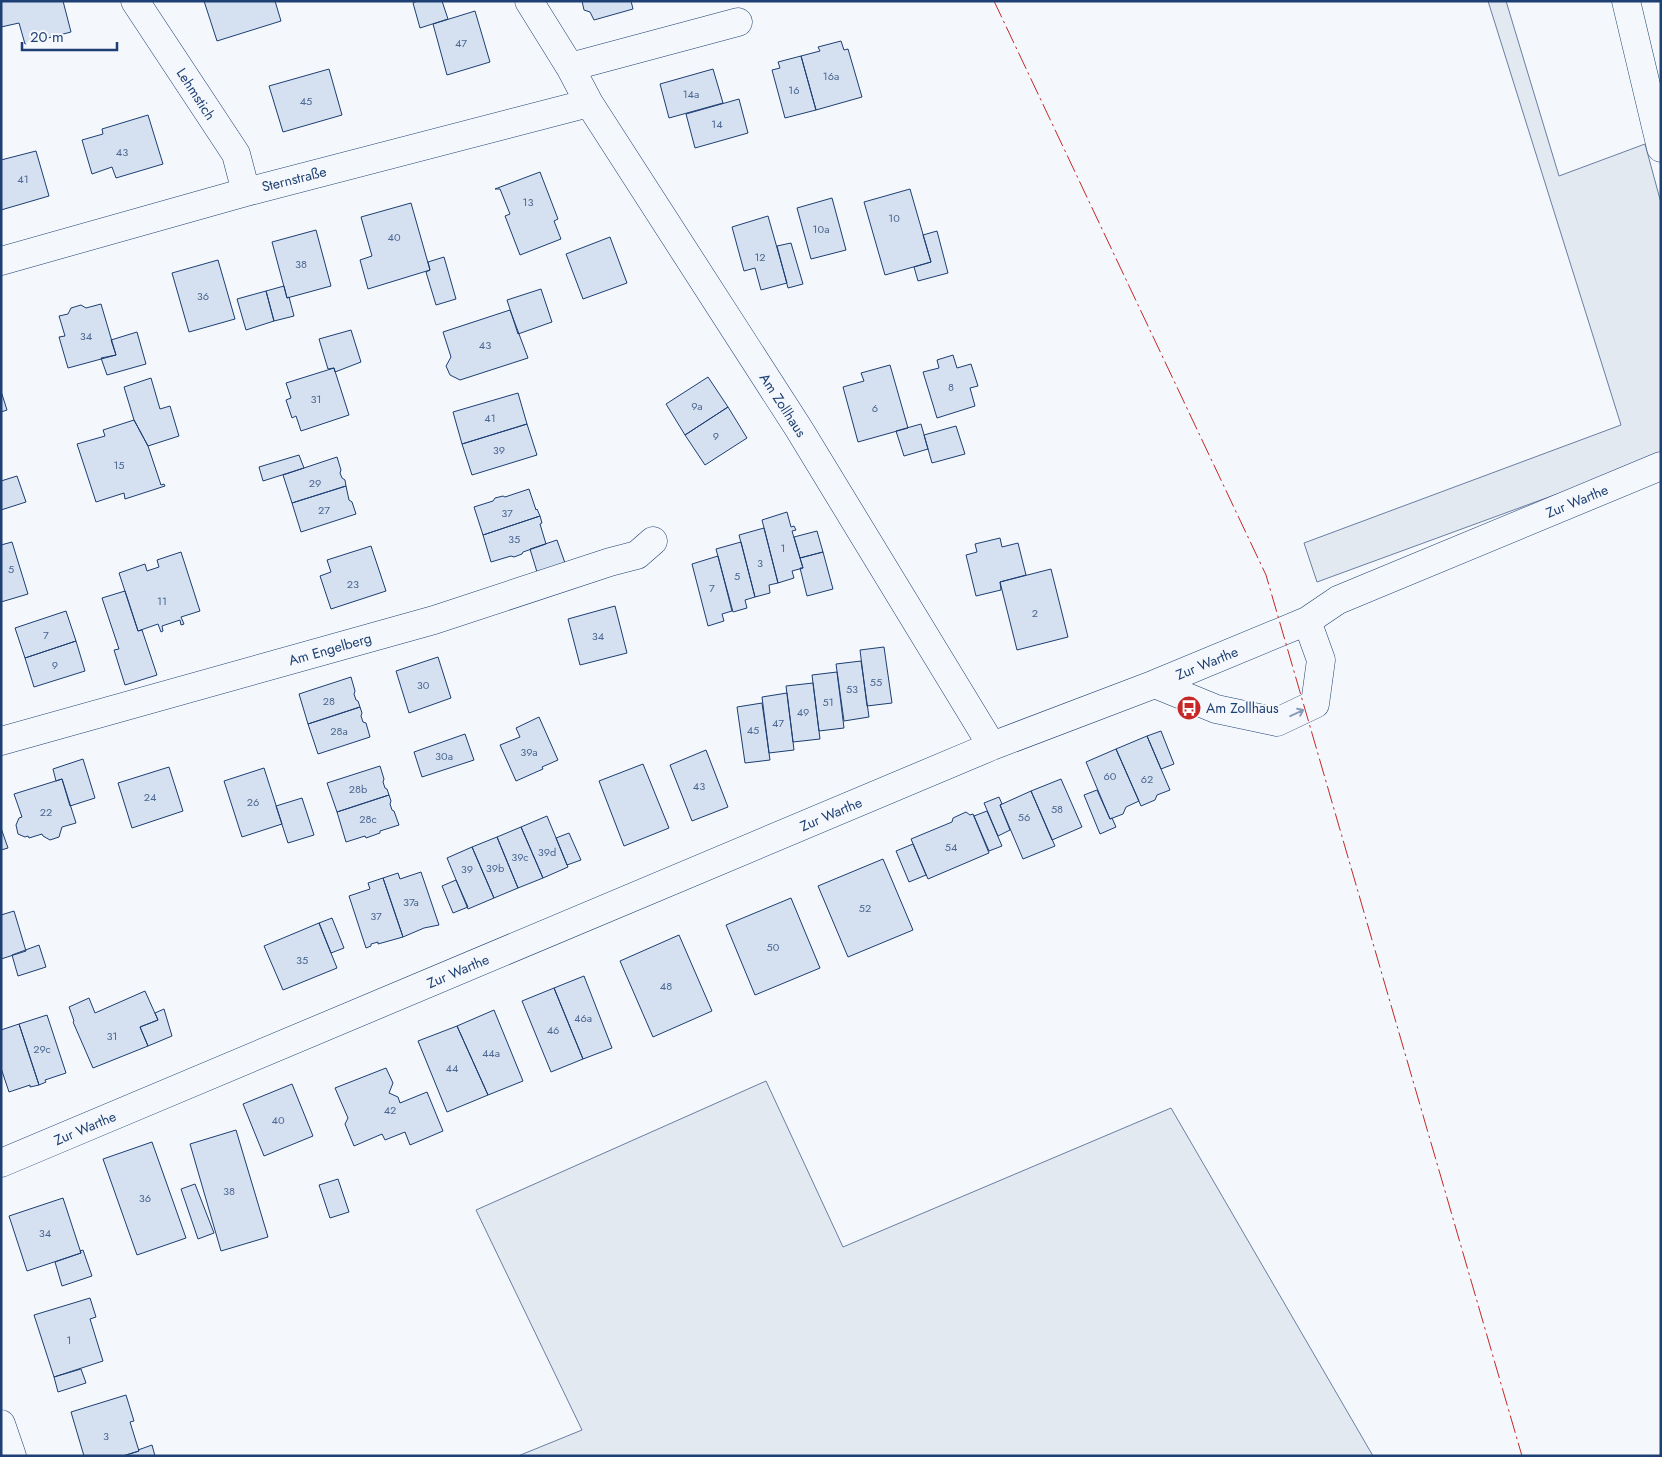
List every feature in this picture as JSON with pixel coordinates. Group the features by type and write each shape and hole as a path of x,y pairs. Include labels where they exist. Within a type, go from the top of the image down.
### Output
{"street":[{"name":"Lehmstich","path":"135,1 236,154 246,192"},
{"name":"Am Zollhaus","path":"529,1 570,67 589,103 799,429 992,746"},
{"path":"1626,1 1661,148"},
{"path":"570,67 738,22"},
{"name":"Sternstraße","path":"1,261 246,192 589,103"},
{"name":"Zur Warthe","path":"1,1163 992,746 1155,684 1307,621 1338,600 1661,466"},
{"name":"Am Engelberg","path":"1,740 434,620 610,562 638,555 653,541"},
{"path":"1155,684 1216,709 1277,722 1315,704 1321,660 1307,621"},
{"path":"1,1424 12,1456"}],"shaded area":[{"path":"1488,1 1506,1 1559,176 1645,144 1661,203 1661,456 1317,582 1304,543 1621,425"},
{"path":"766,1081 843,1247 1171,1108 1373,1456 518,1456 582,1430 476,1210"}],"building":[{"path":"1,1 63,1 71,32 25,44 19,23 1,27"},
{"path":"204,1 275,1 281,21 217,41"},
{"path":"417,1 442,1 448,19 420,28 413,3"},
{"path":"582,1 631,1 633,9 594,20 590,12 584,10"},
{"path":"475,11 490,62 447,75 433,24"},
{"path":"841,41 844,50 848,49 862,97 816,110 801,56 820,51 818,47"},
{"path":"801,56 816,110 785,118 772,70 780,68 778,62"},
{"path":"329,69 342,115 283,132 269,86"},
{"path":"713,69 723,103 669,118 660,84"},
{"path":"739,99 748,133 695,148 686,114"},
{"path":"148,115 163,164 116,178 112,167 92,174 82,140 103,134 102,129"},
{"path":"36,151 49,196 1,210 1,160"},
{"path":"540,172 558,219 554,221 561,239 520,255 505,216 510,214 500,189 495,189"},
{"path":"910,189 931,262 885,275 864,202"},
{"path":"832,198 846,250 811,259 797,208"},
{"path":"411,203 430,270 368,289 360,260 372,256 361,217"},
{"path":"768,216 787,283 761,290 755,268 744,271 732,227"},
{"path":"316,230 331,286 287,298 272,242"},
{"path":"937,231 948,273 918,281 914,267 931,262 923,235"},
{"path":"610,237 627,283 583,299 566,254"},
{"path":"791,243 803,284 788,288 777,246"},
{"path":"444,257 456,299 436,305 426,272 430,270 428,262"},
{"path":"218,260 235,319 189,332 172,273"},
{"path":"284,286 294,316 274,321 266,291"},
{"path":"541,289 552,322 518,334 507,300"},
{"path":"266,291 274,321 246,330 237,299"},
{"path":"101,304 116,355 68,368 59,337 65,336 59,316 68,314 71,308 81,305 86,308"},
{"path":"510,310 528,358 460,380 450,375 446,366 451,357 443,332"},
{"path":"351,330 361,362 335,372 334,368 328,369 319,339"},
{"path":"137,332 146,364 107,375 101,358 116,355 111,340"},
{"path":"953,355 957,368 971,364 978,386 970,388 975,406 937,418 923,372 939,368 937,360"},
{"path":"890,365 908,428 858,442 843,387 864,381 861,373"},
{"path":"334,368 349,415 301,431 296,416 292,418 286,400 291,398 286,383"},
{"path":"708,377 728,407 685,435 666,404"},
{"path":"151,378 160,409 170,406 179,436 148,446 134,420 124,387"},
{"path":"1,391 7,410 1,412"},
{"path":"518,393 527,424 462,444 453,412"},
{"path":"728,407 747,438 705,465 685,435"},
{"path":"134,420 148,446 161,485 164,484 165,486 125,499 124,493 96,502 77,444 105,436 103,430"},
{"path":"527,424 537,455 472,475 462,444"},
{"path":"921,424 928,449 904,456 896,431"},
{"path":"956,426 965,454 932,463 924,435"},
{"path":"299,455 304,468 263,481 259,467"},
{"path":"337,457 341,470 340,473 345,480 346,486 292,503 283,475"},
{"path":"17,476 26,502 1,510 1,481"},
{"path":"346,486 349,500 352,502 356,514 301,532 292,503"},
{"path":"529,489 540,516 483,535 474,507 493,501 495,498 505,497"},
{"path":"787,512 791,527 794,526 796,530 792,531 803,568 792,571 794,578 778,583 762,520"},
{"path":"540,516 542,523 540,524 546,544 514,557 511,556 491,562 483,535"},
{"path":"764,528 778,583 769,585 770,593 755,597 739,535"},
{"path":"817,531 823,552 800,558 794,537"},
{"path":"1000,538 1002,547 1018,543 1026,575 1000,582 1001,590 976,596 966,555 977,552 975,544"},
{"path":"557,540 565,563 537,572 530,549"},
{"path":"12,542 28,594 1,602 1,545"},
{"path":"741,542 755,597 745,600 747,608 733,612 716,549"},
{"path":"371,546 386,591 331,609 320,576 331,572 327,560"},
{"path":"181,552 200,611 181,617 184,624 181,625 180,620 162,626 163,631 161,632 158,624 138,631 119,573 145,564 147,571 159,567 157,560"},
{"path":"823,552 833,589 807,596 800,568 803,568 800,558"},
{"path":"718,556 732,611 722,614 724,621 708,626 692,564"},
{"path":"1051,569 1068,637 1017,650 1000,582"},
{"path":"125,591 138,631 142,630 157,675 125,685 114,650 119,649 102,598"},
{"path":"615,606 627,653 580,665 568,619"},
{"path":"66,611 76,641 25,658 15,628"},
{"path":"76,641 85,671 34,687 25,658"},
{"path":"884,647 892,703 867,706 860,650"},
{"path":"438,657 451,698 409,713 396,671"},
{"path":"861,661 869,717 844,721 836,664"},
{"path":"837,672 844,728 819,731 812,675"},
{"path":"351,677 355,691 354,694 360,707 308,724 299,694"},
{"path":"813,683 820,739 793,742 786,686"},
{"path":"787,693 794,750 769,753 762,697"},
{"path":"762,703 770,760 745,763 737,707"},
{"path":"360,707 363,722 366,723 370,737 318,754 308,724"},
{"path":"539,717 558,760 516,781 500,745 520,737 516,728"},
{"path":"1161,731 1174,764 1161,769 1147,736"},
{"path":"465,734 474,760 422,777 414,752"},
{"path":"1147,736 1170,790 1157,795 1155,800 1141,806 1116,749"},
{"path":"1116,749 1139,801 1126,807 1123,814 1110,819 1086,762"},
{"path":"706,750 728,807 692,821 670,765"},
{"path":"83,759 95,798 70,806 62,779 56,781 53,769"},
{"path":"643,764 669,828 624,846 599,781"},
{"path":"380,766 384,779 383,782 389,795 337,812 327,783"},
{"path":"169,767 183,811 132,828 118,783"},
{"path":"264,768 282,824 242,837 224,781"},
{"path":"62,779 76,823 62,827 59,837 50,840 42,834 29,838 28,836 25,837 18,834 16,825 19,818 22,817 14,794"},
{"path":"1061,779 1082,827 1052,840 1031,791"},
{"path":"1097,790 1110,819 1112,818 1116,827 1100,834 1084,795"},
{"path":"1031,791 1055,846 1023,859 1000,805"},
{"path":"389,795 392,810 399,825 366,838 365,836 346,842 337,812"},
{"path":"999,797 1002,804 1000,805 1010,830 998,836 984,803"},
{"path":"302,798 314,835 288,843 276,806"},
{"path":"987,811 1002,846 989,851 974,816"},
{"path":"966,812 970,815 973,814 989,853 928,879 911,839 952,822 953,818"},
{"path":"547,816 568,867 543,878 521,827"},
{"path":"521,827 543,878 518,888 497,837"},
{"path":"1,828 8,848 1,850"},
{"path":"569,833 581,860 567,865 556,838"},
{"path":"497,837 518,888 494,898 472,847"},
{"path":"913,844 926,875 909,882 896,851"},
{"path":"472,847 494,898 468,909 447,858"},
{"path":"883,859 913,930 848,957 818,886"},
{"path":"421,872 439,925 424,928 403,937 383,878 398,873 400,879"},
{"path":"383,878 403,937 371,944 371,946 366,948 349,896 370,889 368,883"},
{"path":"456,880 468,907 453,913 442,886"},
{"path":"791,898 820,968 755,995 726,925"},
{"path":"14,911 26,951 1,959 1,915"},
{"path":"332,918 344,948 331,953 319,923"},
{"path":"319,923 337,968 283,990 264,946"},
{"path":"679,935 712,1011 653,1037 620,961"},
{"path":"39,945 46,967 18,976 12,955"},
{"path":"584,976 612,1048 583,1059 554,988"},
{"path":"554,988 583,1059 551,1072 522,1001"},
{"path":"145,991 158,1020 140,1027 148,1046 93,1068 73,1022 69,1007 89,998 95,1013"},
{"path":"164,1009 172,1036 148,1046 140,1027 158,1020 155,1013"},
{"path":"494,1010 523,1081 488,1095 457,1026"},
{"path":"47,1015 66,1073 45,1080 46,1082 39,1085 19,1024"},
{"path":"19,1024 39,1085 30,1087 30,1085 9,1092 1,1068 1,1030"},
{"path":"457,1026 488,1095 447,1112 418,1041"},
{"path":"386,1068 393,1083 389,1093 398,1097 400,1103 427,1092 443,1131 410,1145 405,1132 385,1140 382,1134 354,1146 345,1124 348,1118 335,1088"},
{"path":"292,1084 313,1136 264,1156 243,1104"},
{"path":"236,1130 268,1237 221,1251 190,1144"},
{"path":"152,1142 186,1238 137,1255 103,1159"},
{"path":"338,1179 349,1212 330,1218 319,1185"},
{"path":"195,1184 214,1233 198,1239 181,1189"},
{"path":"63,1198 81,1253 27,1271 9,1216"},
{"path":"83,1250 92,1276 62,1286 55,1262 81,1253 80,1251"},
{"path":"90,1298 96,1317 90,1319 103,1361 54,1377 34,1315"},
{"path":"81,1369 86,1383 58,1392 54,1377"},
{"path":"126,1395 134,1421 130,1422 139,1451 123,1456 84,1456 71,1412"},
{"path":"152,1445 155,1456 123,1456 139,1451"}],"power":[{"path":"994,1 1266,575 1522,1456"}],"place":[{"name":"Am Zollhaus","path":"1189,708"}]}
